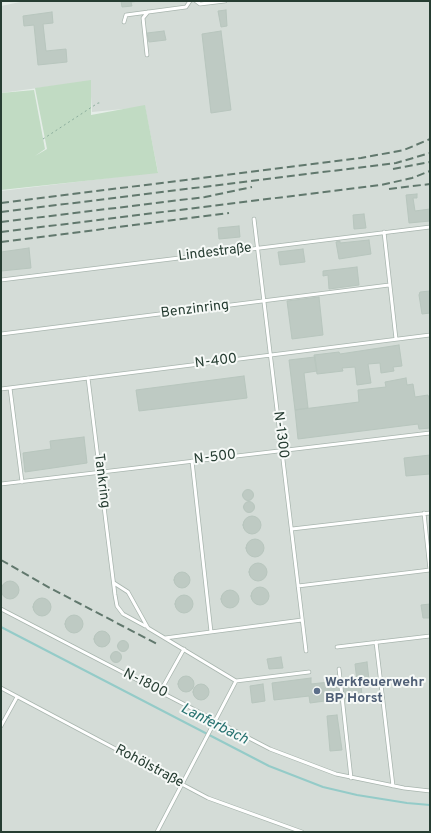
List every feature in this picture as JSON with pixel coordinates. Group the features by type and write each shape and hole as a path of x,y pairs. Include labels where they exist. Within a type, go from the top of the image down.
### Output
{"lane":[{"path":"124,22 126,15 186,7 190,1"},
{"path":"196,1 200,4 225,1"},
{"path":"147,55 143,18 148,12"},
{"name":"N-1300","path":"254,219 306,651"},
{"name":"Lindestraße","path":"1,280 430,227"},
{"path":"384,232 396,339"},
{"name":"Benzinring","path":"1,334 389,285"},
{"name":"N-400","path":"1,389 430,335"},
{"name":"Tankring","path":"88,378 118,606 123,614 236,681"},
{"path":"10,388 22,482"},
{"name":"N-500","path":"1,484 430,433"},
{"path":"192,461 211,632"},
{"path":"292,529 430,512"},
{"path":"298,586 430,570 424,513"},
{"path":"114,583 128,592 145,626"},
{"name":"N-1800","path":"1,609 282,754 351,778 430,791"},
{"path":"165,638 302,620"},
{"path":"337,647 430,636"},
{"path":"376,642 393,786"},
{"path":"160,692 184,649"},
{"path":"339,670 351,778"},
{"path":"157,832 214,720 236,681 309,672"},
{"name":"Rohölstraße","path":"1,688 208,798 302,832"},
{"path":"1,726 17,697"}],"path":[{"path":"43,139 98,104 102,103"}],"shaded area":[{"path":"25,1 430,1 430,832 1,832 1,191 158,172 145,107 92,112 90,81 1,93 1,6"}],"green space":[{"path":"91,80 91,115 145,105 158,173 1,190 1,93 34,90 45,149 35,156 47,149 35,88"}],"building":[{"path":"121,1 140,1 131,2 132,6 122,7"},
{"path":"226,10 227,26 221,27 218,11"},
{"path":"52,12 53,23 43,24 46,51 66,49 67,62 38,65 34,25 24,26 23,16"},
{"path":"164,31 166,40 149,42 147,33"},
{"path":"221,31 231,110 211,113 202,34"},
{"path":"417,194 417,198 413,198 415,211 430,209 430,221 409,223 406,195"},
{"path":"364,214 366,228 354,229 353,215"},
{"path":"239,226 240,237 219,239 218,228"},
{"path":"369,240 371,254 339,259 336,242 340,241 340,243"},
{"path":"29,248 31,268 1,271 1,252"},
{"path":"303,249 305,262 280,265 278,252"},
{"path":"357,267 359,285 329,289 328,275 323,276 323,271"},
{"path":"430,291 430,313 422,314 419,295 420,292"},
{"path":"319,297 323,335 292,339 287,301"},
{"path":"399,345 402,366 393,367 394,371 381,373 380,363 368,364 371,383 357,385 355,367 342,368 343,371 317,374 314,355 339,352 340,354"},
{"path":"315,357 317,371 304,373 308,408 295,410 289,360"},
{"path":"244,376 247,398 139,411 136,390"},
{"path":"406,378 407,385 413,384 415,397 428,395 430,402 430,428 419,429 418,424 298,439 295,410 359,402 358,390 386,387 385,382"},
{"path":"84,437 87,463 25,472 23,453 51,449 50,441"},
{"path":"430,455 430,474 406,476 404,458"},
{"path":"248,489 252,491 254,495 252,499 248,501 244,499 242,495 244,491"},
{"path":"249,501 253,503 255,507 253,511 249,513 245,511 243,507 245,503"},
{"path":"248,516 256,516 261,521 259,532 256,534 248,534 243,529 243,521"},
{"path":"251,539 259,539 264,544 262,555 259,557 251,557 246,552 246,544"},
{"path":"254,563 262,563 267,568 265,579 262,581 254,581 249,576 249,568"},
{"path":"182,572 188,574 190,580 188,586 182,588 176,586 174,580 176,574"},
{"path":"10,581 16,584 19,590 16,596 10,599 4,596 1,590 4,584"},
{"path":"256,587 264,587 269,592 267,603 264,605 256,605 251,600 251,592"},
{"path":"226,590 234,590 239,595 237,606 234,608 226,608 221,603 221,595"},
{"path":"180,595 188,595 193,600 191,611 188,613 180,613 175,608 175,600"},
{"path":"42,598 48,601 51,607 48,613 42,616 36,613 33,607 36,601"},
{"path":"430,604 430,618 423,618 421,605"},
{"path":"74,615 80,618 83,624 80,630 74,633 68,630 65,624 68,618"},
{"path":"99,631 105,631 110,636 108,645 105,647 99,647 94,642 94,636"},
{"path":"123,640 127,642 129,646 127,650 123,652 119,650 117,646 119,642"},
{"path":"116,651 120,653 122,657 120,661 116,663 112,661 110,657 112,653"},
{"path":"281,657 283,668 269,669 267,659"},
{"path":"367,662 369,680 357,681 355,664"},
{"path":"186,676 192,678 194,684 192,690 186,692 180,690 178,684 180,678"},
{"name":"Werkfeuerwehr BP Horst","path":"311,678 311,684 339,681 340,687 361,684 362,696 310,703 309,696 274,700 272,683"},
{"path":"201,684 208,689 209,692 204,699 201,700 194,695 193,692 198,685"},
{"path":"263,684 265,701 252,703 250,686"},
{"path":"337,715 342,750 330,751 327,716"}],"waterway":[{"name":"Lanferbach","path":"1,627 269,766 323,787 357,795 430,805"}],"railway":[{"path":"1,203 361,158 404,150 430,139"},
{"path":"1,212 396,163 430,153"},
{"path":"393,169 430,162"},
{"path":"1,232 381,185 412,178 430,171"},
{"path":"389,189 430,184"},
{"path":"1,222 205,197 252,187"},
{"path":"1,242 229,213"},
{"path":"1,560 50,588 157,644"}],"place":[{"name":"Werkfeuerwehr BP Horst","path":"317,691"}]}
